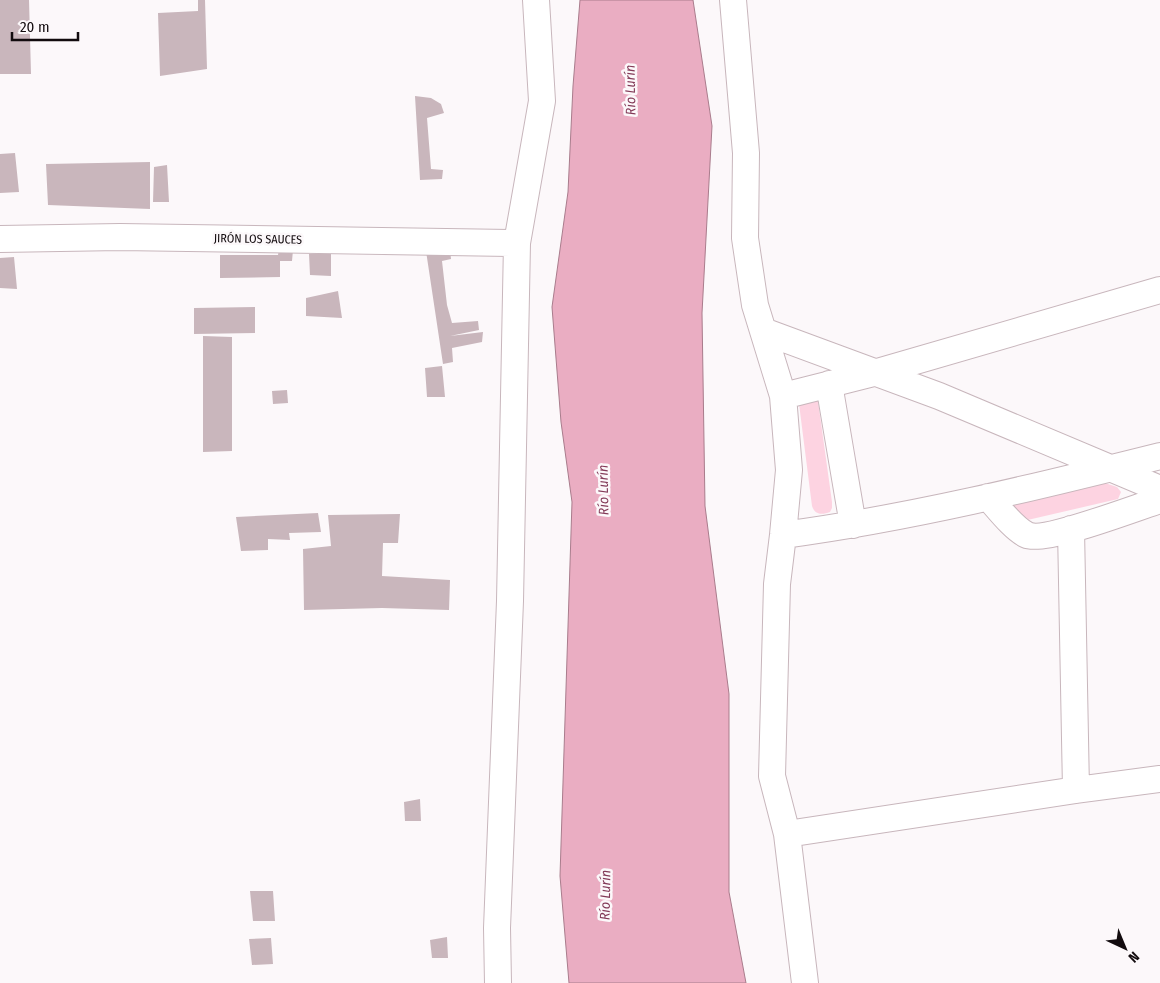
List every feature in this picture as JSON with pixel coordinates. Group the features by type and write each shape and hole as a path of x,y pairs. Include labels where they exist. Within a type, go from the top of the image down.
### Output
{"street":[{"path":"498,983 497,928 510,601 517,243 542,101 536,0"},
{"path":"733,0 746,153 745,238 755,305 783,396 789,470 777,584 772,776 787,834 805,983"},
{"name":"JIRÓN LOS SAUCES","path":"0,240 120,237 517,243"},
{"path":"783,396 874,372 1160,290"},
{"path":"763,331 939,396 1160,489"},
{"path":"829,384 853,525"},
{"path":"783,534 853,525 988,497 1160,456"},
{"path":"988,497 1028,536 1040,536 1072,529 1160,500"},
{"path":"1072,529 1076,790"},
{"path":"787,834 1160,779"}],"shaded area":[{"path":"817,394 832,502 830,512 822,514 817,513 812,506 798,396"},
{"path":"1105,483 1117,487 1121,492 1118,499 1019,522 1014,505"}],"water":[{"name":"Río Lurín","path":"580,0 693,0 712,126 702,313 705,506 729,694 729,892 746,983 569,983 560,876 572,502 561,422 552,307 568,192 573,86"}],"building":[{"path":"0,0 29,0 31,74 0,74"},
{"path":"198,0 205,0 207,69 160,76 158,13 198,11"},
{"path":"415,96 431,98 441,104 444,113 427,118 431,169 443,170 442,179 420,180"},
{"path":"15,153 19,192 0,193 0,154"},
{"path":"150,162 150,209 48,205 46,164"},
{"path":"167,165 169,202 153,202 154,167"},
{"path":"279,249 293,250 292,261 280,261 280,277 220,278 220,255 278,255"},
{"path":"450,249 451,259 442,261 447,305 452,323 478,321 479,330 450,336 483,332 482,342 452,348 453,362 443,364 426,251"},
{"path":"331,253 331,276 310,275 309,254"},
{"path":"14,257 17,289 0,288 0,258"},
{"path":"338,291 342,318 306,316 306,298"},
{"path":"255,307 255,333 194,334 194,308"},
{"path":"203,336 232,337 232,451 203,452"},
{"path":"442,366 445,397 427,397 425,368"},
{"path":"287,390 288,403 273,404 272,391"},
{"path":"318,513 321,532 289,533 290,540 268,539 268,550 241,551 236,517"},
{"path":"400,514 398,543 383,543 382,576 450,580 449,610 382,608 304,610 303,549 331,546 328,515"},
{"path":"420,799 421,821 405,821 404,802"},
{"path":"250,891 273,891 275,921 253,921"},
{"path":"447,937 448,958 432,958 430,940"},
{"path":"271,938 273,964 252,965 249,939"}]}
